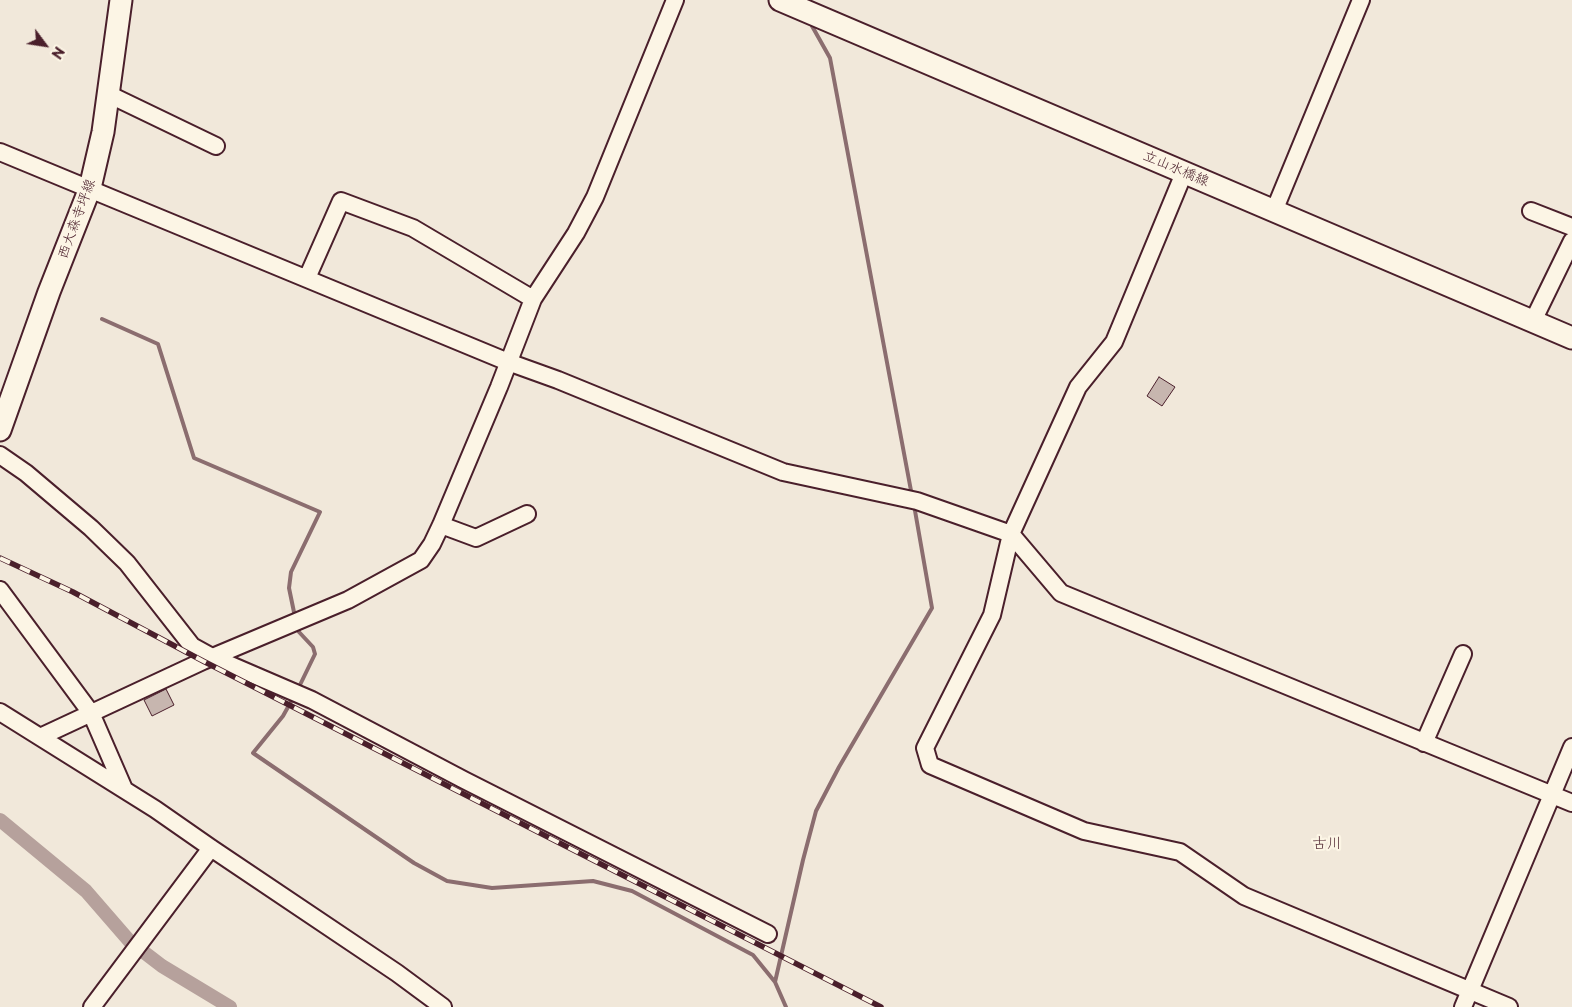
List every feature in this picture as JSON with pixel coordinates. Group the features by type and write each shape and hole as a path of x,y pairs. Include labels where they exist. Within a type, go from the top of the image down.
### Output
{"main road":[{"name":"西大森寺坪線","path":"0,430 49,292 90,188 103,132 121,0"},
{"name":"立山水橋線","path":"787,1 1572,338"}],"street":[{"path":"40,737 212,657 348,600 421,560 432,544 441,525 533,299 576,233 595,197 675,0"},
{"path":"1274,211 1360,0"},
{"path":"108,94 216,146"},
{"path":"0,152 508,362 558,380 783,472 917,500 1010,534 1061,593 1572,803"},
{"path":"1184,173 1114,342 1078,387 1010,534 992,615 925,748 930,765 1084,831 1180,852 1244,896 1509,1007"},
{"path":"307,278 341,201 413,228 533,299"},
{"path":"1532,211 1572,227"},
{"path":"1533,321 1572,241"},
{"path":"0,455 26,473 91,528 127,563 192,646 212,657 312,700 472,784 768,934"},
{"path":"441,525 476,538 527,514"},
{"path":"0,590 91,713 124,789"},
{"path":"1424,743 1462,654"},
{"path":"0,712 124,789 397,973 443,1007"},
{"path":"1463,1007 1572,747"},
{"path":"92,1007 211,848"}],"building":[{"path":"1159,377 1175,387 1162,406 1147,396"},
{"path":"166,689 174,705 152,716 144,700"}],"waterway":[{"path":"812,26 830,58 912,496"},
{"path":"102,319 158,344 194,458 320,512 291,572 289,588 295,617"},
{"path":"786,1007 775,982 816,811 839,767 932,608 914,505"},
{"path":"298,627 299,632 313,647 315,654 298,689"},
{"path":"293,698 283,716 253,753 414,863 447,881 492,888 593,881 632,891 753,955 775,982"},
{"path":"0,820 86,891 132,944"},
{"path":"145,953 162,966 230,1007"}],"railway":[{"path":"0,558 73,592 203,661 881,1007"}],"district":[{"name":"古川","path":"1327,844"}]}
